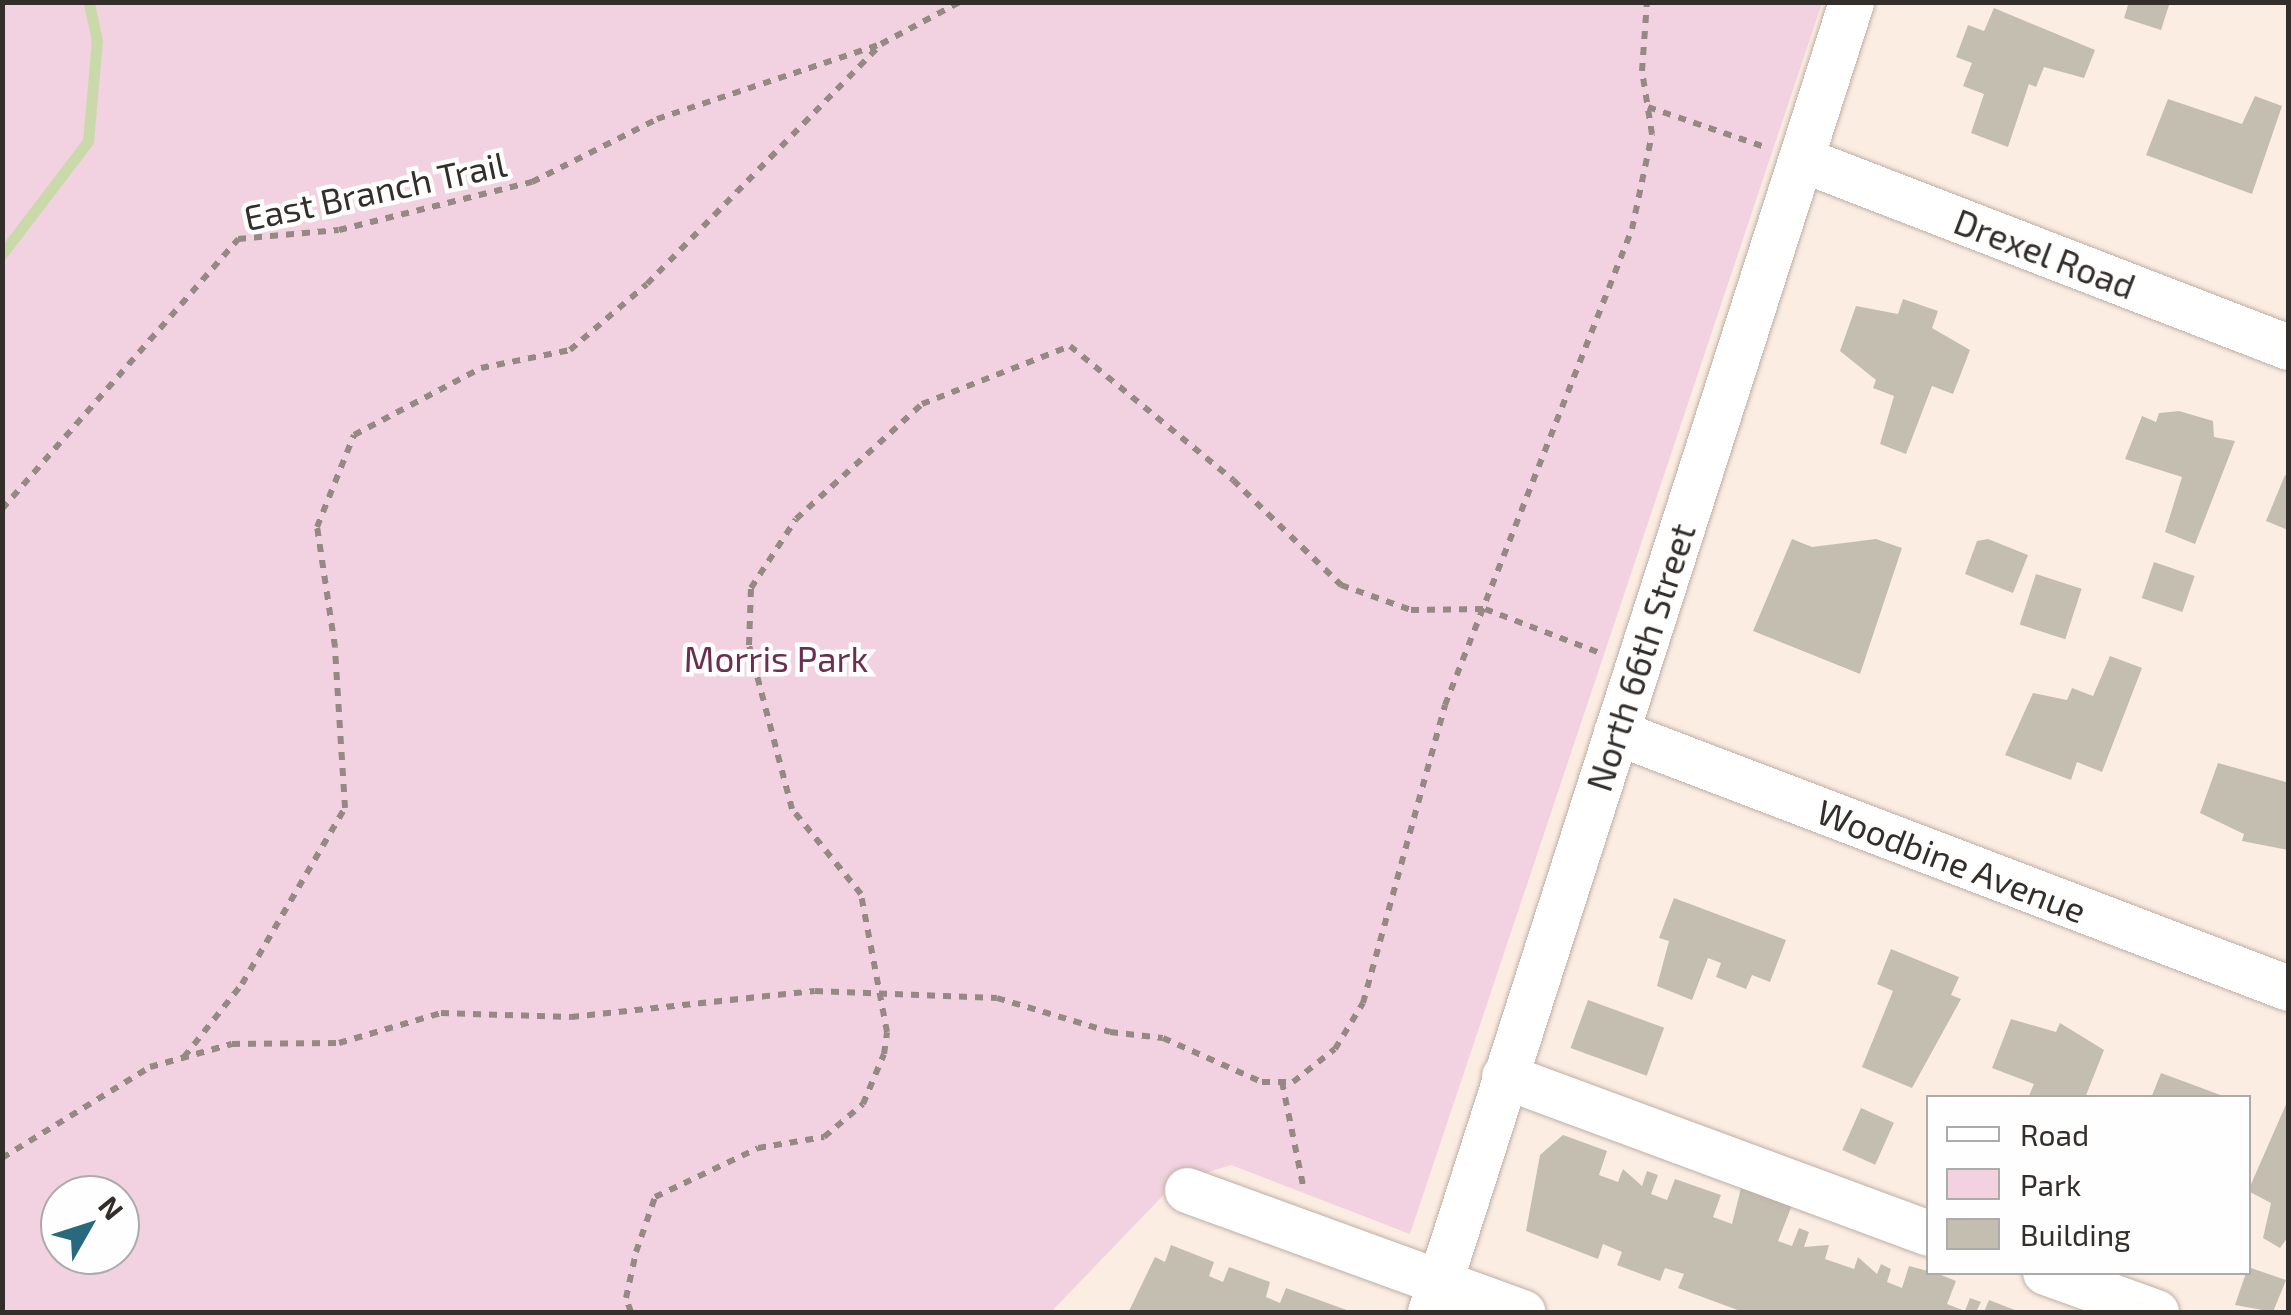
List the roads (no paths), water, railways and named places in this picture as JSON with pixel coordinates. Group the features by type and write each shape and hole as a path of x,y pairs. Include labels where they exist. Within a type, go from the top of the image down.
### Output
{"street":[{"name":"North 66th Street","path":"1435,1297 1850,2"},
{"name":"Drexel Road","path":"1801,160 2288,347"},
{"name":"Woodbine Avenue","path":"1616,732 2288,988"},
{"path":"1504,1076 1926,1232"},
{"path":"1187,1190 1313,1236 1435,1297 1522,1312"},
{"path":"2053,1275 2156,1312"}],"waterway":[{"path":"2,254 88,141 97,41 89,2"}],"park label":[{"name":"Morris Park","path":"776,658"}]}
